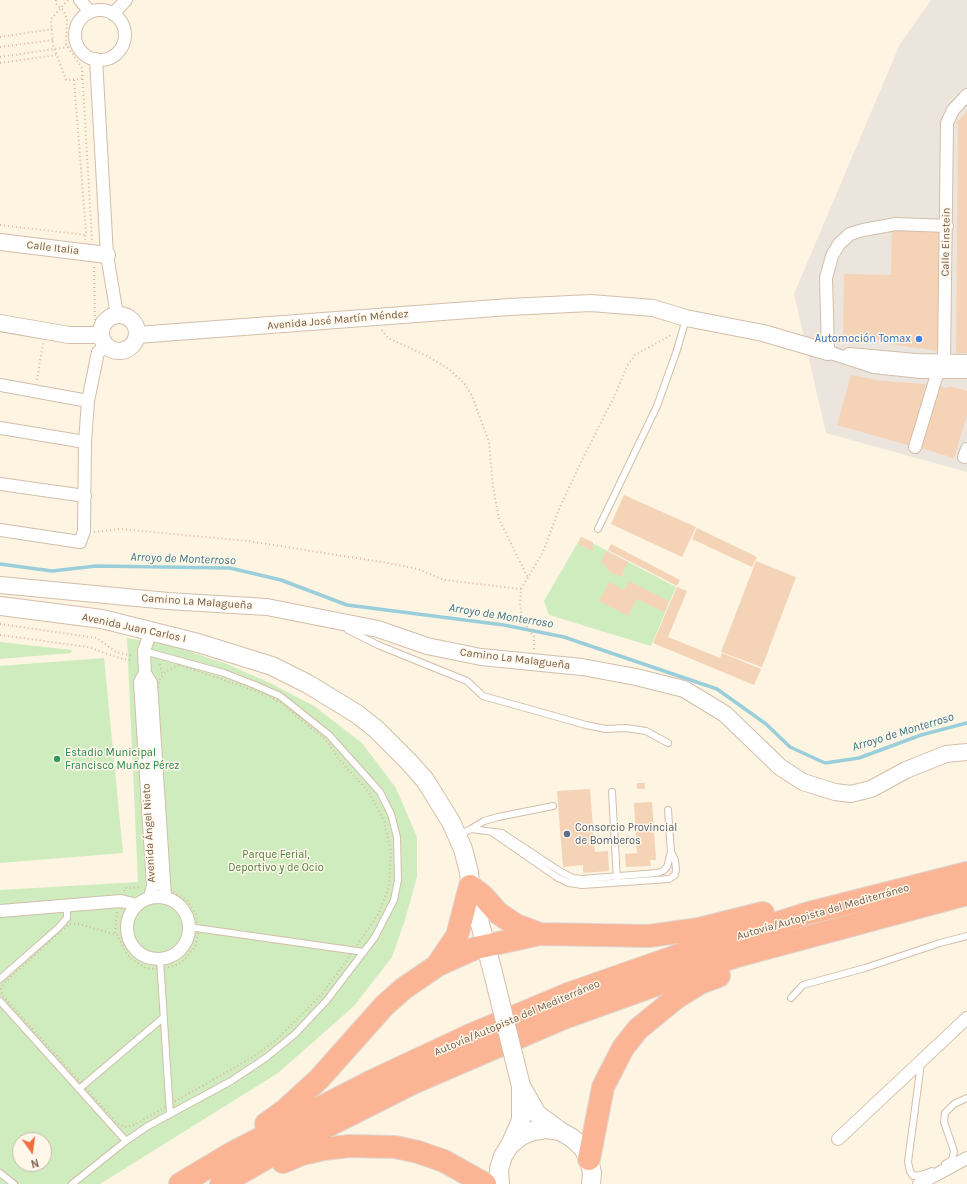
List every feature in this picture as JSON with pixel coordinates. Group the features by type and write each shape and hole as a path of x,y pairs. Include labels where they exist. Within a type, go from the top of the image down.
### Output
{"highway":[{"name":"Autovía/Autopista del Mediterráneo","path":"180,1184 232,1153 372,1081 468,1036 568,994 708,945 861,899 967,873"},
{"path":"438,965 457,936 470,886 498,913 516,925 540,934"},
{"name":"Autovía/Autopista del Mediterráneo","path":"222,1184 328,1125 413,1083 472,1056 564,1018 656,984 734,958 967,894"},
{"path":"232,1153 269,1121 284,1111 319,1079 384,1006 402,989 438,965 486,945 540,934 649,936 699,929 804,904 861,899"},
{"path":"589,1159 603,1087 623,1048 638,1029 676,998 700,983 735,970 790,942"},
{"path":"222,1184 265,1170 314,1151 350,1146 373,1145 418,1152 456,1167 485,1184"}],"main road":[{"name":"Avenida Juan Carlos I","path":"0,606 102,619 151,630 198,643 242,658 265,673 313,697 363,731 414,780 435,810 460,835 464,875 470,886 486,945 521,1086"},
{"path":"521,1086 538,1114 560,1131 572,1138 582,1147 589,1159 592,1172 591,1184"},
{"path":"500,1184 499,1169 503,1156 510,1145 521,1120 521,1086"},
{"path":"510,1145 521,1136 533,1131 547,1129 560,1131"}],"street":[{"path":"80,0 90,12"},
{"path":"113,14 126,0"},
{"path":"102,10 113,14 120,21 124,29 124,39 121,48 114,55 105,59 96,59 82,52 75,38 78,22 90,12 102,10"},
{"path":"96,59 95,253 117,315"},
{"name":"Calle Einstein","path":"944,361 947,226 947,122 953,110 967,96"},
{"path":"828,352 826,278 832,256 839,244 850,234 896,224 947,226"},
{"name":"Calle Italia","path":"0,242 95,253"},
{"name":"Avenida José Martín Méndez","path":"137,335 379,316 538,306 763,333 828,352 857,363 891,370 967,372"},
{"path":"0,323 45,332 101,339 121,352 134,345 137,335 135,324 130,318 117,315 105,322 101,339 98,352 88,401 82,537 0,530"},
{"name":"Avenida José Martín Méndez","path":"828,352 887,358 967,361"},
{"name":"Avenida José Martín Méndez","path":"891,370 908,365 939,366 944,361"},
{"path":"915,447 938,372"},
{"path":"0,384 88,401"},
{"path":"0,428 85,442"},
{"path":"0,484 85,496"},
{"name":"Camino La Malagueña","path":"0,585 168,601 267,607 378,629 427,646 481,657 582,667 684,689 725,714 780,767 791,775 803,782 835,792 851,794 871,789 906,770 946,754 967,752"},
{"name":"Avenida Ángel Nieto","path":"150,897 152,886 140,682 151,630"},
{"name":"Avenida Ángel Nieto","path":"144,661 150,682 165,897"},
{"path":"150,897 165,897 171,899 182,908 188,920 194,927 188,933 183,946 161,964 135,949 128,937 127,923 132,910 137,904 150,897"},
{"path":"0,911 121,901 137,904"},
{"path":"838,1139 967,1018"},
{"path":"919,1184 967,1158"}],"lane":[{"path":"598,529 657,406 685,323"},
{"path":"346,623 348,630 372,642 432,668 467,681 483,696 586,725 606,729 626,728 646,731 668,743"},
{"path":"72,1184 126,1141 170,1114 231,1081 267,1057 295,1034 327,1000 364,952 387,916 394,900 398,880 397,837 391,814 380,792 329,735 280,696 224,673 144,661"},
{"path":"612,792 617,880"},
{"path":"460,835 484,821 553,806"},
{"path":"460,835 493,833 569,883 582,885 664,871 667,867 671,852 668,810"},
{"path":"617,880 669,879 675,875 676,870 675,860 671,852"},
{"path":"0,979 58,928 67,918 67,906"},
{"path":"194,927 364,952"},
{"path":"791,998 803,985 865,968 940,943 967,936"},
{"path":"161,964 170,1114"},
{"path":"0,1001 81,1087 126,1141"},
{"path":"81,1087 164,1017"},
{"path":"921,1061 908,1162 911,1174 921,1176 952,1160 954,1151 944,1117 947,1109 967,1098"},
{"path":"0,1173 14,1184"}],"path":[{"path":"56,0 56,4 65,13 68,22 65,37 68,47 80,64 82,79 101,339"},
{"path":"68,0 51,19 55,50 66,80 97,78"},
{"path":"0,36 52,29"},
{"path":"0,47 53,40"},
{"path":"0,57 68,47"},
{"path":"0,62 57,55"},
{"path":"74,80 86,235 95,253"},
{"path":"0,224 86,235"},
{"path":"379,316 382,331 388,338 427,356 450,369 464,384 472,396 489,442 493,492 499,519 528,578"},
{"path":"533,662 534,637 523,621 520,605 521,589 543,552 566,496 615,395 627,366 635,355 685,323"},
{"path":"35,391 45,332"},
{"path":"82,537 99,532 120,529 248,541 388,563 418,570 444,580 521,589"},
{"path":"0,624 97,638 116,652 144,661"},
{"path":"0,635 88,647 116,657 144,661"},
{"path":"163,675 158,661 165,663"},
{"path":"172,664 179,665 242,686 281,704 328,742 338,758 370,794 384,821 391,851 389,886 379,913 321,995 277,1040 254,1057 134,1125 125,1127 117,1123 81,1087 2,995 2,985 65,927 74,923 117,935 125,951 137,963 153,969 161,964 177,965 190,954 198,939 194,927 196,914 181,895 171,891 169,886 157,690 160,678 179,665"}],"shaded area":[{"path":"931,0 967,0 967,472 826,433 794,294 900,44"}],"green space":[{"path":"581,537 676,587 651,646 549,615 544,601"},
{"name":"Parque Ferial, Deportivo y de Ocio","path":"127,638 173,646 227,664 272,684 314,706 362,743 396,788 417,837 417,877 405,920 392,957 354,1006 278,1073 100,1184 0,1184 0,890 138,882"},
{"path":"0,642 72,650 71,653 0,659"},
{"name":"Estadio Municipal Francisco Muñoz Pérez","path":"104,658 123,853 0,863 0,666"}],"building":[{"path":"967,111 967,353 956,353 958,124 956,123"},
{"path":"892,227 940,228 938,351 890,344 890,340 843,339 844,274 891,275"},
{"path":"851,375 882,381 926,384 911,446 837,425"},
{"path":"939,386 948,388 949,386 967,391 967,415 954,458 921,448"},
{"path":"624,495 696,527 682,557 611,524"},
{"path":"697,528 757,557 752,567 692,539"},
{"path":"581,537 593,542 593,551 578,544"},
{"path":"611,544 680,580 677,586 608,550"},
{"path":"606,551 628,562 621,577 609,571 601,561"},
{"path":"756,561 796,577 762,667 721,652"},
{"path":"629,581 669,601 664,612 637,599 628,616 599,601 609,582 624,590"},
{"path":"677,587 687,591 668,637 720,658 722,653 761,669 754,685 653,643"},
{"path":"637,783 645,783 645,789 637,789"},
{"path":"590,789 595,852 608,851 609,871 583,873 583,865 563,867 557,791"},
{"path":"652,802 656,860 650,860 651,866 626,867 625,854 637,853 634,803"}],"waterway":[{"name":"Arroyo de Monterroso","path":"0,564 52,571 96,566 230,568 281,580 347,605 504,625 564,637 717,689 766,724 790,747 825,763 859,758 921,735 967,723"}],"place":[{"name":"Automoción Tomax","path":"919,339"},
{"name":"Estadio Municipal Francisco Muñoz Pérez","path":"57,759"},
{"name":"Consorcio Provincial de Bomberos","path":"567,834"}]}
